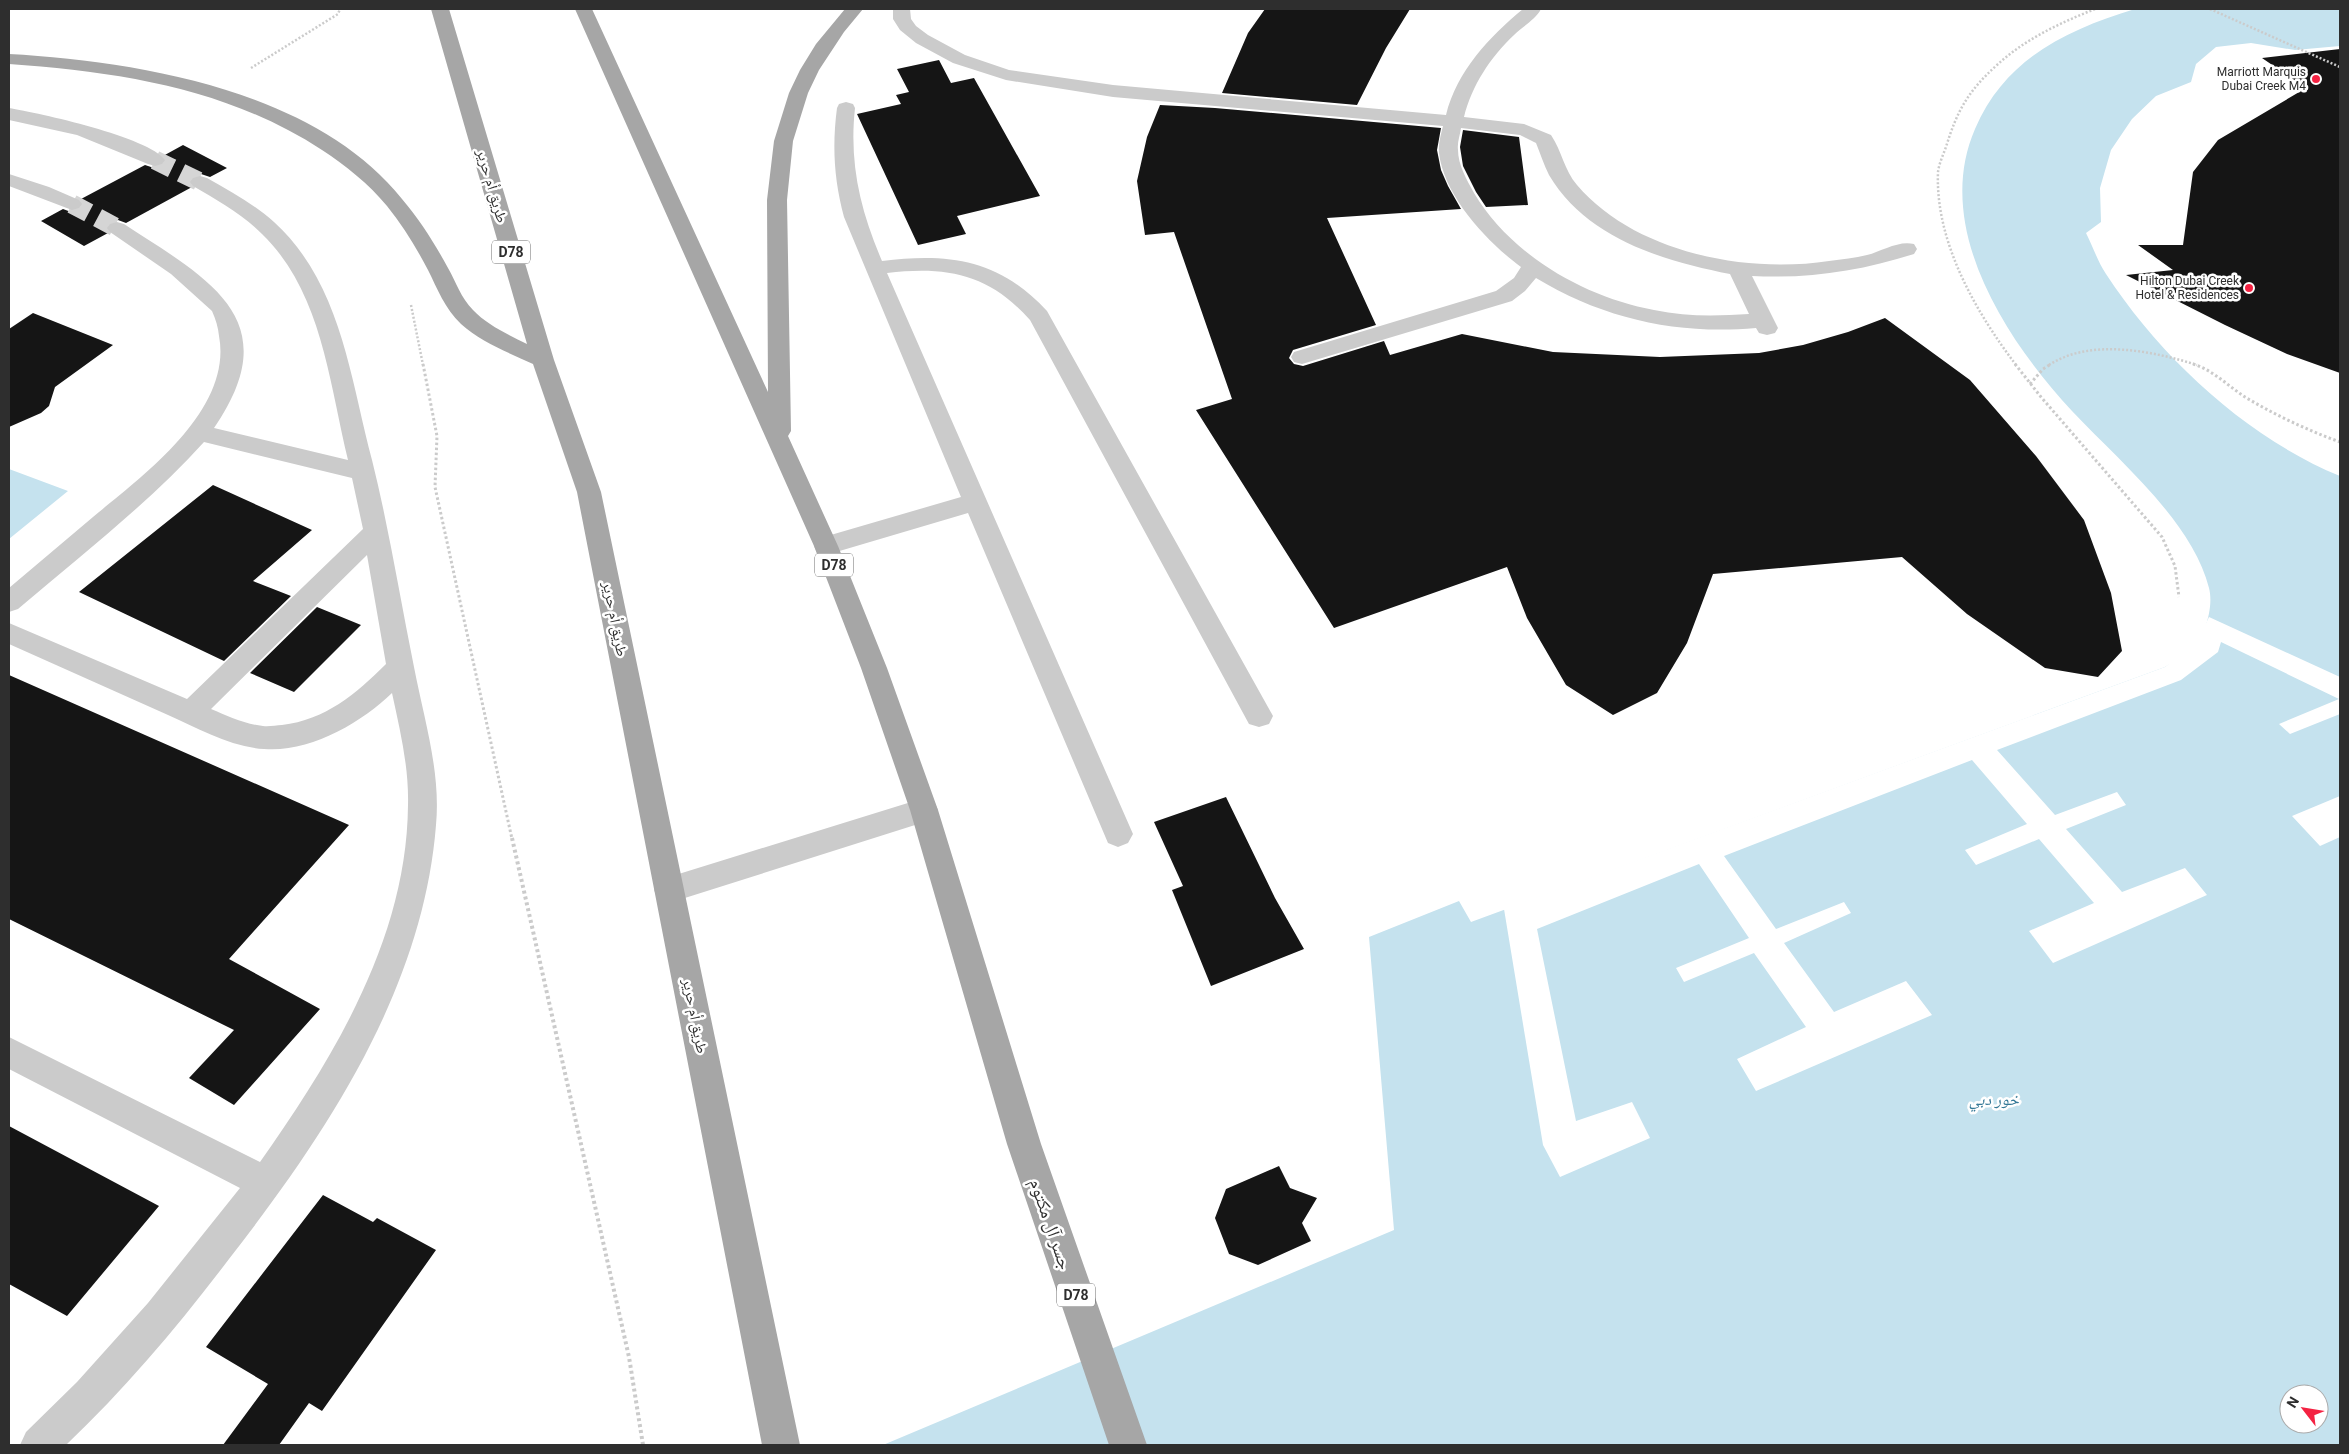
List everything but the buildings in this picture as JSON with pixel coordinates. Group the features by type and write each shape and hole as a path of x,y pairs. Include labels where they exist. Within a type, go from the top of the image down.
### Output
{"main road":[{"name":"طريق أم حرير","path":"440,9 543,360 589,492 781,1445"},
{"name":"D78","path":"583,9 826,546 874,668 924,810"},
{"path":"779,440 779,234 776,192 780,152 790,115 805,79 824,46 854,9"},
{"path":"9,58 95,66 156,77 212,92 262,111 309,133 350,160 385,192 414,228 450,295 469,319 498,339 543,360"},
{"name":"جسر آل مكتوم","path":"924,810 1024,1144 1128,1445"}],"lane":[{"path":"902,9 902,19 909,30 922,39 959,59 1006,76 1113,91 1453,121 1524,130 1544,139 1554,166 1566,185 1584,204 1607,222 1635,238 1667,252 1702,262 1738,269 1769,271 1829,269 1867,262 1907,249"},
{"path":"1533,9 1504,33 1480,61 1461,93 1453,121 1448,149 1454,172 1465,196 1481,219 1504,242 1532,265 1565,286 1601,302 1640,314 1682,322 1765,324 1738,269"},
{"path":"846,108 842,138 843,169 848,201 1118,834"},
{"path":"9,114 61,124 94,133 124,144 155,160"},
{"path":"9,180 72,204"},
{"path":"39,1445 70,1417 178,1298 266,1183 320,1104 363,1028 394,954 413,887 422,824 421,767 400,668 376,531 323,308 303,268 276,235 241,206 200,182"},
{"path":"9,602 172,464 200,433 224,391 234,352 226,318 206,291 117,228"},
{"path":"875,268 903,264 933,263 960,267 986,274 1001,281 1026,299 1039,316 1259,716"},
{"path":"1302,357 1504,296 1518,287 1527,277 1532,265"},
{"path":"200,433 362,472"},
{"path":"826,546 975,502"},
{"path":"190,712 376,531"},
{"path":"9,633 234,731 264,738 300,734 337,720 369,698 400,668"},
{"path":"670,890 924,810"},
{"path":"9,1052 266,1183"}],"path":[{"path":"2096,9 2051,27 2007,55 1982,78 1963,102 1948,130 1940,151 1937,197 1952,258 1973,301 2030,384 2094,462 2162,537 2173,558 2177,571 2179,597"},
{"path":"2210,9 2340,67"},
{"path":"2030,384 2037,374 2052,362 2068,355 2087,350 2132,350 2204,368 2261,406 2295,424 2340,442"},
{"path":"629,1357 643,1445"}],"water":[{"name":"خور دبي","path":"2135,9 2340,9 2340,46 2295,50 2251,43 2216,47 2196,64 2191,82 2156,96 2132,119 2111,150 2100,188 2101,222 2086,233 2103,269 2128,305 2180,365 2240,418 2306,460 2340,476 2340,1445 883,1445 1394,1230 1369,937 1459,901 1471,922 2165,667 2187,653 2195,645 2207,622 2210,604 2209,588 2200,563 2187,539 2152,493 2072,411 2047,383 2023,351 2001,317 1983,281 1970,243 1963,205 1964,167 1975,129 1988,105 2003,84 2021,66 2040,51 2085,27"},
{"path":"9,469 68,491 9,539"}],"pier":[{"path":"2209,617 2340,677 2340,714 2290,734 2279,724 2339,699 2221,642 2218,652 2181,680 1997,750 2055,815 2117,792 2126,805 2066,829 2122,892 2185,868 2207,895 2053,963 2029,931 2094,903 2039,839 1976,865 1965,850 2027,824 1972,760 1724,856 1776,929 1844,902 1851,913 1784,943 1834,1012 1906,981 1932,1015 1756,1091 1737,1059 1806,1027 1754,953 1684,982 1676,968 1749,938 1699,864 1537,929 1576,1121 1632,1102 1650,1138 1560,1177 1543,1145 1504,909 2165,667 2190,648 2201,634"},
{"path":"2340,796 2340,837 2320,846 2292,816"}],"tunnel":[{"path":"155,160 200,182"},
{"path":"72,204 117,228"}],"place":[{"name":"Marriott Marquis Dubai Creek M4","path":"2316,79"},
{"name":"Hilton Dubai Creek Hotel & Residences","path":"2249,288"}]}
